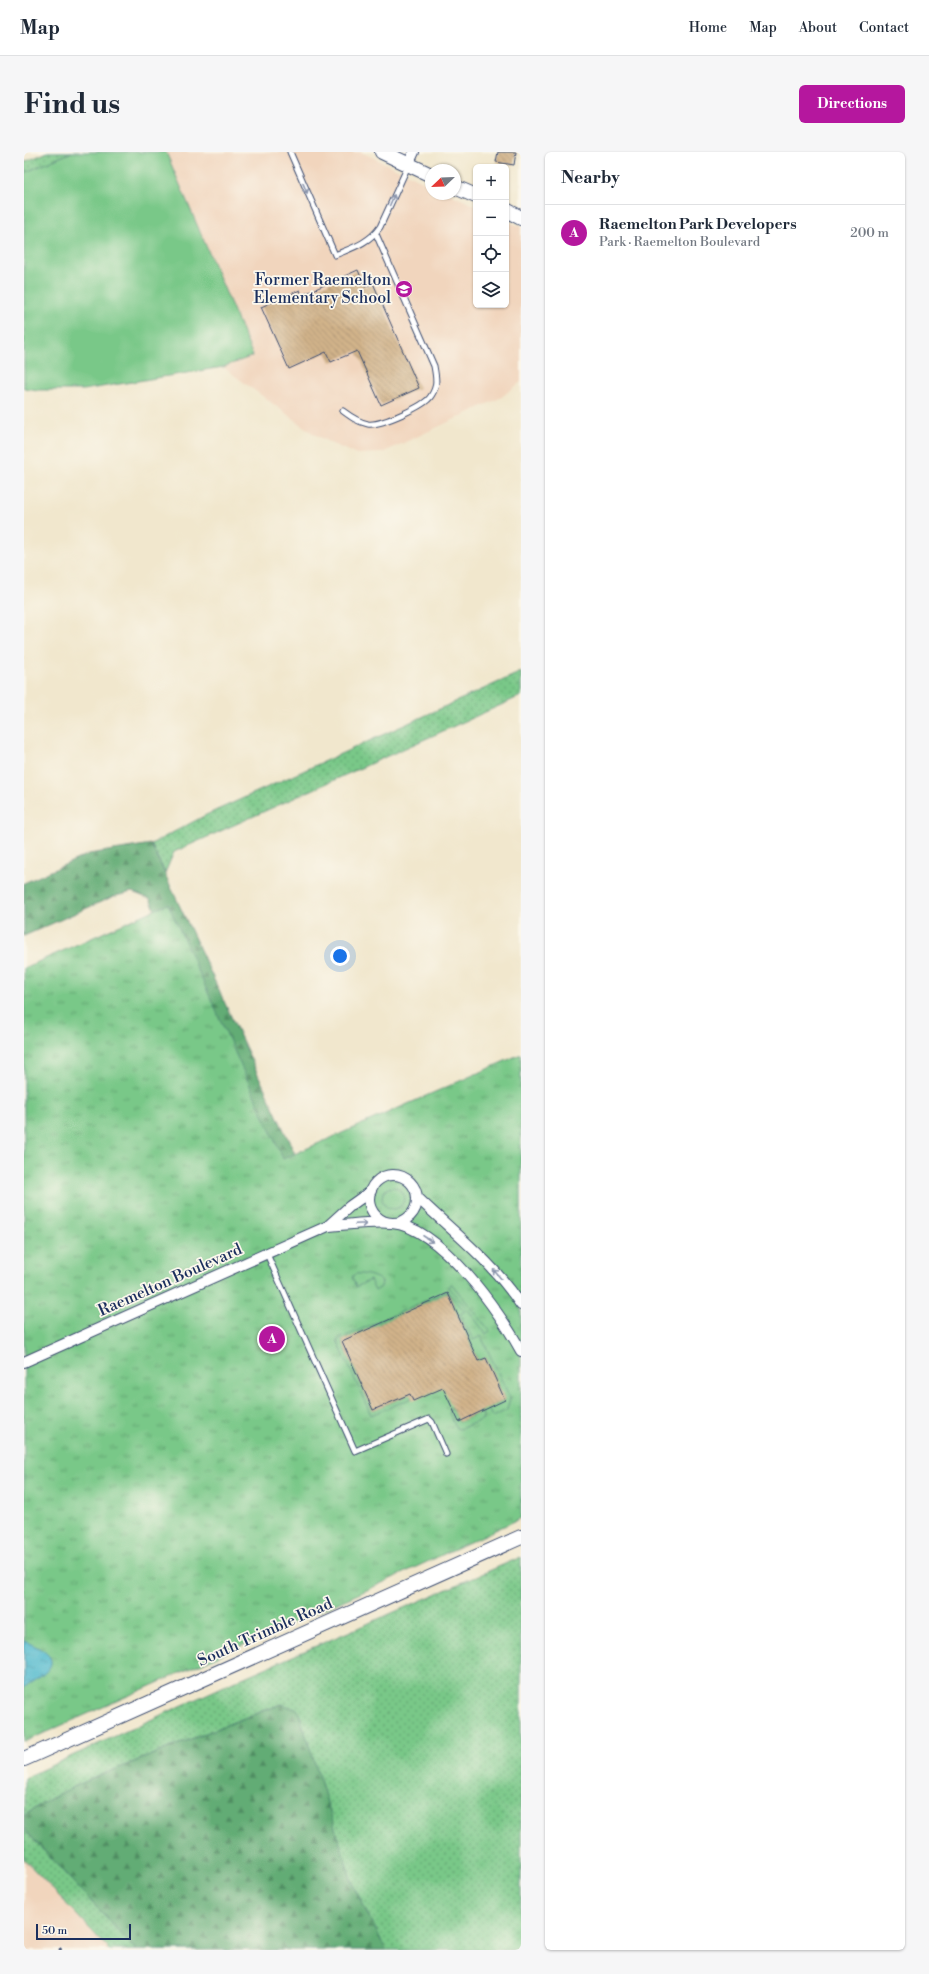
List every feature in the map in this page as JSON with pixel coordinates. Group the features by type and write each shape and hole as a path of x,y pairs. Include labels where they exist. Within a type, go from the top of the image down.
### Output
{"main road":[{"path":"382,152 411,158 425,170"},
{"path":"461,190 473,195"},
{"path":"509,212 521,218"},
{"name":"South Trimble Road","path":"24,1759 521,1537"}],"street":[{"path":"417,1197 413,1213 404,1220 393,1223 379,1218 370,1206 371,1191 374,1185 384,1177 396,1175 403,1177 413,1185 417,1197 475,1249 506,1284 521,1305"},
{"name":"Raemelton Boulevard","path":"24,1362 328,1226 350,1206 371,1191"},
{"name":"Raemelton Boulevard","path":"328,1226 393,1223 413,1230 428,1239 454,1261 491,1303 521,1351"}],"lane":[{"path":"290,152 335,256 361,244 376,234 411,158"},
{"path":"343,411 356,421 370,424 384,421 421,404 431,397 435,388 436,378 434,366 376,234"},
{"path":"267,1254 355,1451 429,1418 446,1454"}],"shaded area":[{"path":"166,152 361,152 425,182 425,200 461,199 473,205 473,308 509,308 509,221 521,227 521,382 500,398 382,453 357,454 332,444 314,434 223,367 253,356"},
{"path":"24,1859 110,1950 24,1950"}],"green space":[{"path":"48,152 72,152 24,173 24,162"},
{"path":"72,152 166,152 253,356 223,367 83,390 38,390 24,388 24,173"},
{"path":"521,672 521,696 174,852 165,873 151,844 206,815"},
{"path":"151,844 295,1154 289,1165 263,1142 150,899 132,892 112,897 24,936 24,883 89,854"},
{"path":"168,904 283,1159 521,1054 521,1518 367,1590 24,1742 24,968"},
{"path":"393,1187 401,1190 404,1198 401,1206 393,1209 385,1206 382,1198 385,1190"},
{"path":"355,1274 377,1278 382,1282 381,1287 375,1291 370,1280 356,1287 352,1277"},
{"path":"451,1283 490,1331 486,1334 465,1306 448,1287"},
{"path":"447,1291 465,1311 460,1314 473,1340 481,1336 510,1398 507,1410 492,1417 488,1408 505,1400 486,1358 478,1361 448,1293 342,1341 373,1410 410,1394 412,1398 371,1415 337,1340"},
{"path":"452,1407 459,1422 482,1411 483,1419 460,1429 456,1428 449,1413"},
{"path":"521,1557 521,1950 386,1950 353,1885 282,1704 94,1778 65,1791 24,1816 24,1778 233,1682"},
{"path":"282,1704 298,1710 353,1885 386,1950 136,1950 24,1829 24,1816 65,1791 228,1724"},
{"path":"24,1829 136,1950 110,1950 24,1859"}],"water":[{"path":"24,1641 46,1653 50,1658 51,1663 43,1675 24,1688"}],"building":[{"path":"498,152 516,152 514,165 496,162"},
{"path":"358,270 365,287 373,283 419,388 381,405 357,351 331,362 326,352 289,369 261,307 300,290 302,295"},
{"path":"448,1293 478,1361 486,1358 505,1400 459,1422 443,1388 413,1401 410,1394 373,1410 342,1341"}],"place":[{"name":"Former Raemelton Elementary School","path":"404,289"},
{"name":"Raemelton Park Developers","path":"272,1339"}]}
